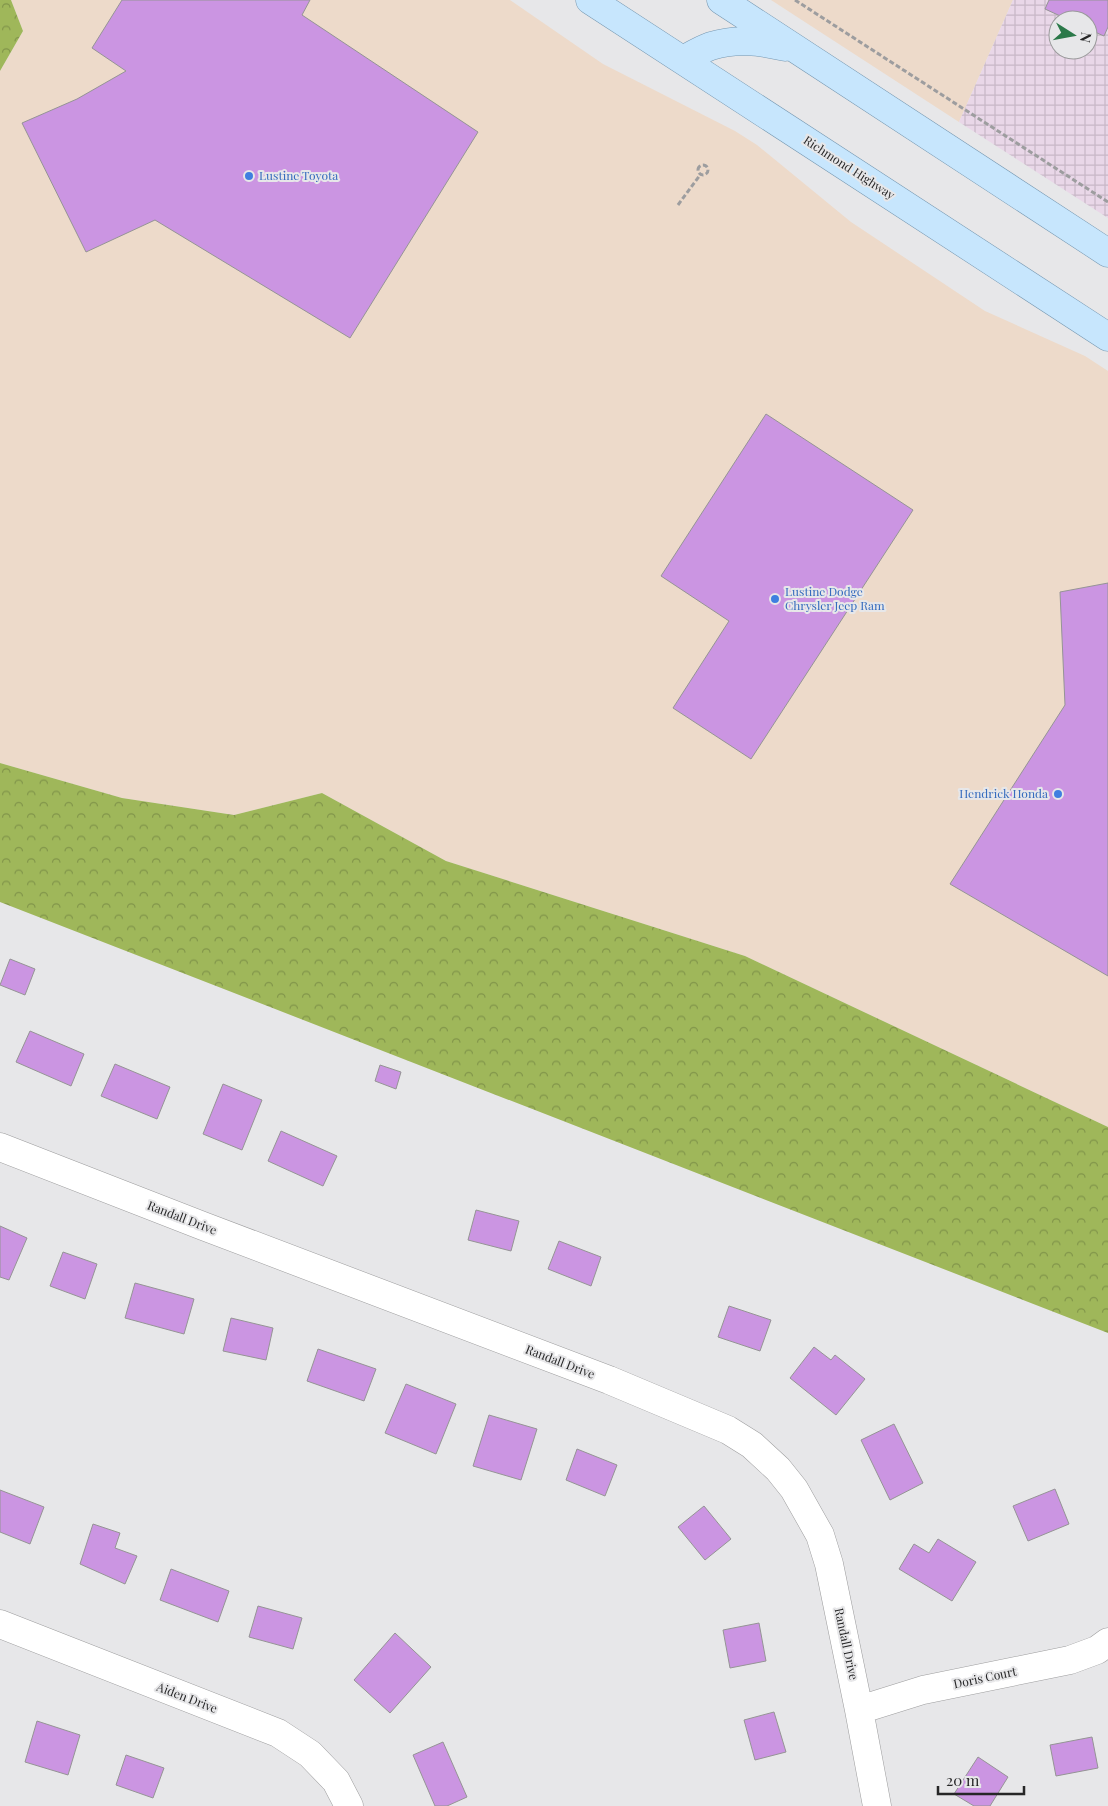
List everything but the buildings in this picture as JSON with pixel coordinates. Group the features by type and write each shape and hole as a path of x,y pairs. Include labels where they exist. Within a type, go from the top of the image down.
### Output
{"main road":[{"name":"Richmond Highway","path":"590,0 1108,337"},
{"path":"721,0 1108,253"},
{"path":"683,60 710,46 737,40 767,43 798,50"}],"street":[{"name":"Randall Drive","path":"0,1147 609,1380 728,1430 752,1445 778,1469 794,1489 820,1535 829,1564 877,1806"},
{"name":"Aiden Drive","path":"0,1624 278,1733 310,1754 336,1782 349,1806"},
{"name":"Doris Court","path":"859,1710 923,1690 1070,1660 1097,1650 1108,1642"}],"path":[{"path":"795,0 1108,202"},
{"path":"678,205 700,174"}],"shaded area":[{"path":"11,0 510,0 603,64 735,131 757,145 851,222 985,311 1085,356 1108,371 1108,1127 745,956 446,861 322,793 234,815 122,798 0,763 0,71 23,31"},
{"path":"771,0 1013,0 959,122"},
{"path":"1013,0 1108,0 1108,218 959,122"}],"green space":[{"path":"0,0 11,0 23,31 0,71"},
{"path":"0,763 122,798 234,815 322,793 446,861 745,956 1108,1127 1108,1333 0,902"}],"place":[{"name":"Lustine Toyota","path":"249,176"},
{"name":"Lustine Dodge Chrysler Jeep Ram","path":"775,599"},
{"name":"Hendrick Honda","path":"1058,794"}]}
